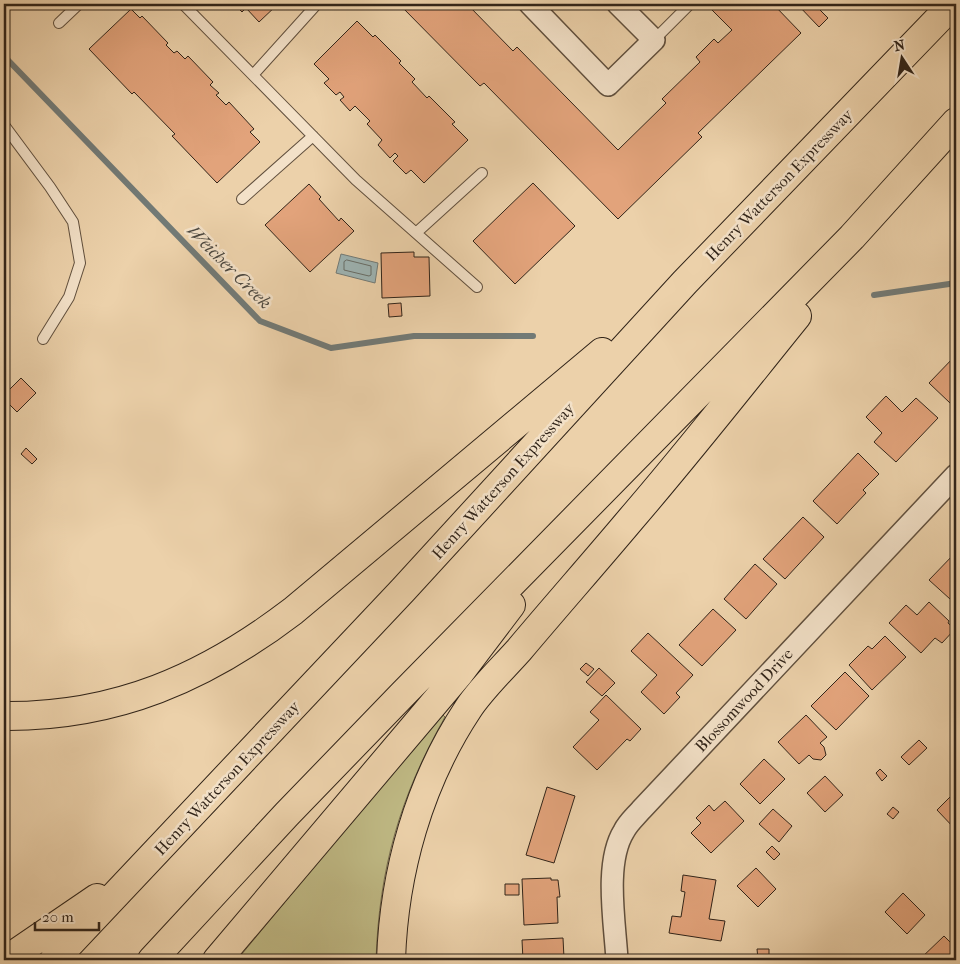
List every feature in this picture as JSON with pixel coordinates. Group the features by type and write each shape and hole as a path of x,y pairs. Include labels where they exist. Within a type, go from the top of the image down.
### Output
{"highway":[{"name":"Henry Watterson Expressway","path":"54,960 403,590 685,282 953,4"},
{"path":"152,960 287,814 852,237 956,122"},
{"path":"391,960 392,927 398,890 406,851 417,815 432,774 468,708 635,515 936,144"},
{"path":"4,716 62,713 96,708 130,699 197,673 262,634 293,611 685,282"},
{"path":"217,960 458,675 572,522"},
{"path":"6,960 143,866"}],"street":[{"path":"530,4 608,85 654,40 618,4"},
{"name":"Blossomwood Drive","path":"617,960 612,866 615,850 624,831 641,810 956,475"}],"lane":[{"path":"60,23 79,4"},
{"path":"183,4 356,180 477,287"},
{"path":"253,75 317,4"},
{"path":"654,40 689,5"},
{"path":"4,125 50,187 73,222 80,263 69,297 43,339"},
{"path":"242,199 313,136"},
{"path":"416,233 482,173"}],"shaded area":[{"path":"442,714 445,717 429,746 416,776 395,834 387,864 382,895 376,960 237,960 404,758"}],"water":[{"path":"341,254 378,263 375,283 336,273"}],"building":[{"path":"234,4 278,4 259,22 246,8 242,12"},
{"path":"399,4 467,4 513,51 517,47 618,150 666,103 662,99 700,62 696,57 714,39 718,43 732,30 706,4 773,4 801,33 698,133 702,137 618,219 484,83 480,86"},
{"path":"797,4 814,4 828,18 819,27"},
{"path":"131,9 140,18 142,16 168,43 166,45 174,53 177,51 185,59 188,56 213,82 210,85 219,93 216,95 226,105 229,102 254,129 250,132 260,142 217,183 172,136 175,134 134,92 132,94 89,49"},
{"path":"357,21 373,37 375,35 401,61 399,63 415,79 412,82 455,122 452,124 468,140 424,183 411,170 406,174 393,161 398,156 395,153 390,158 378,145 382,140 367,124 370,121 355,106 350,111 340,100 344,97 340,92 336,95 324,83 329,79 314,64"},
{"path":"533,183 575,226 515,284 473,241"},
{"path":"309,184 321,197 319,199 339,221 341,218 354,231 310,272 265,225"},
{"path":"414,252 414,257 429,257 430,296 382,298 381,253"},
{"path":"401,303 402,316 389,317 388,304"},
{"path":"956,355 956,397 950,403 929,383"},
{"path":"21,378 36,393 17,412 4,399 4,395"},
{"path":"886,396 902,412 916,398 938,418 896,462 874,442 882,433 866,417"},
{"path":"26,448 37,459 32,464 21,454"},
{"path":"858,453 879,474 863,490 866,493 837,524 813,501"},
{"path":"803,517 824,537 785,579 763,559"},
{"path":"956,552 956,592 950,599 929,580"},
{"path":"755,564 777,584 746,619 724,599"},
{"path":"929,602 955,629 942,643 935,638 921,653 889,623 906,605 917,615"},
{"path":"713,609 736,630 702,666 679,645"},
{"path":"648,633 693,675 676,693 680,697 664,714 641,692 657,675 631,651"},
{"path":"885,636 906,657 872,690 849,665 868,646 872,649"},
{"path":"586,663 594,669 588,676 580,669"},
{"path":"599,668 615,683 602,696 586,682"},
{"path":"845,672 869,696 836,730 811,706"},
{"path":"606,695 641,729 630,741 627,739 597,770 573,747 599,720 590,712"},
{"path":"806,715 827,737 820,743 824,747 826,755 821,760 813,759 809,755 799,764 778,742"},
{"path":"919,740 927,748 909,765 901,757"},
{"path":"764,759 785,779 760,804 740,784"},
{"path":"880,769 887,776 882,781 876,773"},
{"path":"825,776 843,795 825,812 807,793"},
{"path":"547,787 575,796 554,863 526,855"},
{"path":"956,791 956,830 937,810"},
{"path":"725,801 744,821 711,853 691,833 701,823 696,818 709,805 714,811"},
{"path":"893,807 899,812 893,819 887,814"},
{"path":"773,809 792,826 779,842 759,824"},
{"path":"772,846 780,854 774,860 766,852"},
{"path":"756,868 776,889 758,907 737,886"},
{"path":"683,875 716,880 709,919 725,921 721,941 669,933 672,916 681,917 685,892 681,891"},
{"path":"551,878 551,880 558,880 560,897 557,897 558,923 524,925 522,879"},
{"path":"505,884 519,884 519,895 505,895"},
{"path":"903,893 925,915 907,934 885,912"},
{"path":"944,936 956,948 956,960 919,960"},
{"path":"563,938 564,958 523,960 522,940"},
{"path":"757,949 769,949 769,959 758,959"},
{"path":"701,955 702,960 670,960 669,957"}],"waterway":[{"name":"Weicher Creek","path":"4,56 260,321 331,348 414,336 533,336"},
{"name":"Weicher Creek","path":"874,295 956,283"}]}
